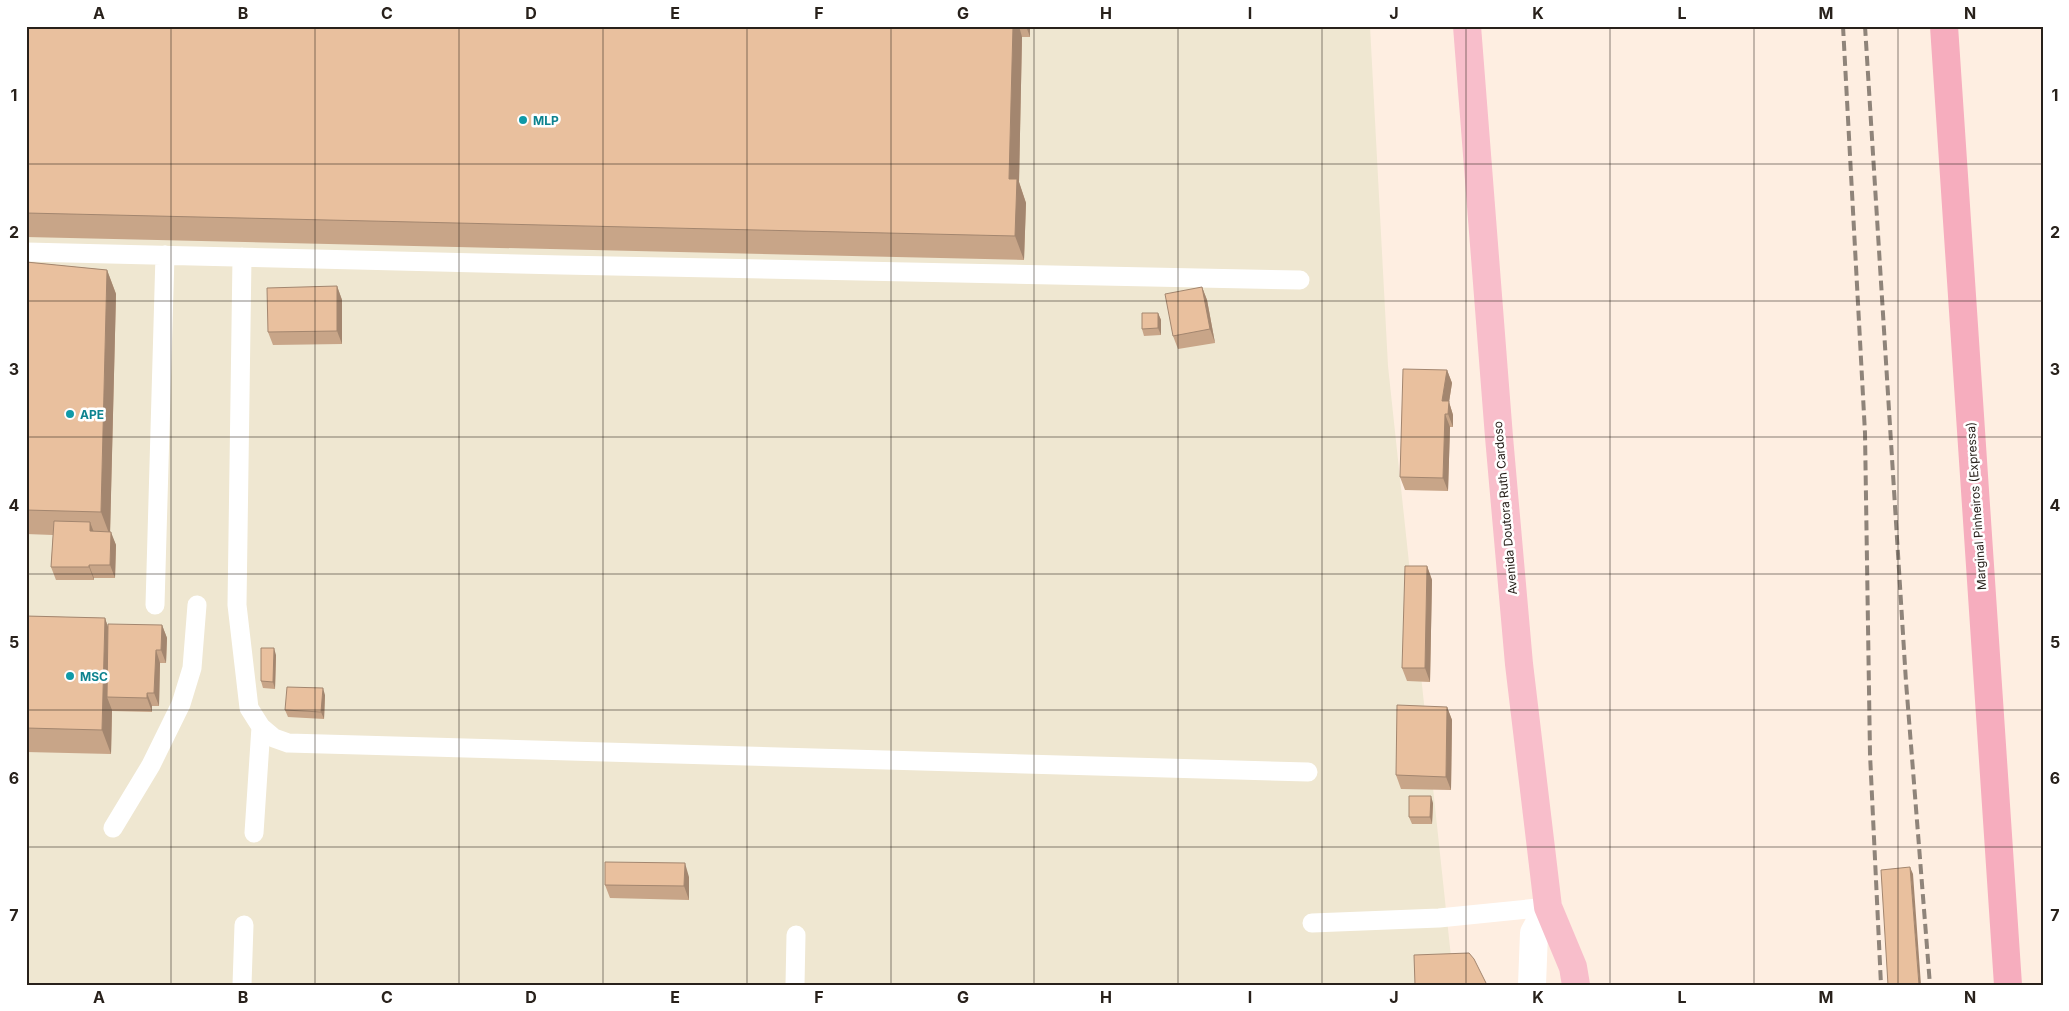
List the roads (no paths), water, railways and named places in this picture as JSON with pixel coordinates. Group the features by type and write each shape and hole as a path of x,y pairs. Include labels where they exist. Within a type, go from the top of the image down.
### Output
{"highway":[{"name":"Avenida Doutora Ruth Cardoso","path":"1467,26 1499,438 1519,664 1548,907 1573,967 1576,985"},
{"name":"Marginal Pinheiros (Expressa)","path":"1944,26 2008,985"}],"street":[{"path":"1532,985 1534,933 1548,907"}],"lane":[{"path":"26,252 1300,280"},
{"path":"155,605 165,256"},
{"path":"242,257 236,605 249,708 261,727 274,738 288,743 1308,772"},
{"path":"113,828 151,765 181,704 192,668 196,605"},
{"path":"254,832 261,727"},
{"path":"1312,923 1439,918 1548,907"},
{"path":"242,985 244,925"},
{"path":"795,985 796,934"}],"railway":[{"path":"1843,26 1865,433 1870,754 1881,985"},
{"path":"1865,26 1906,682 1930,985"}],"place":[{"name":"MLP","path":"523,120"},
{"name":"APE","path":"70,414"},
{"name":"MSC","path":"70,676"}]}
